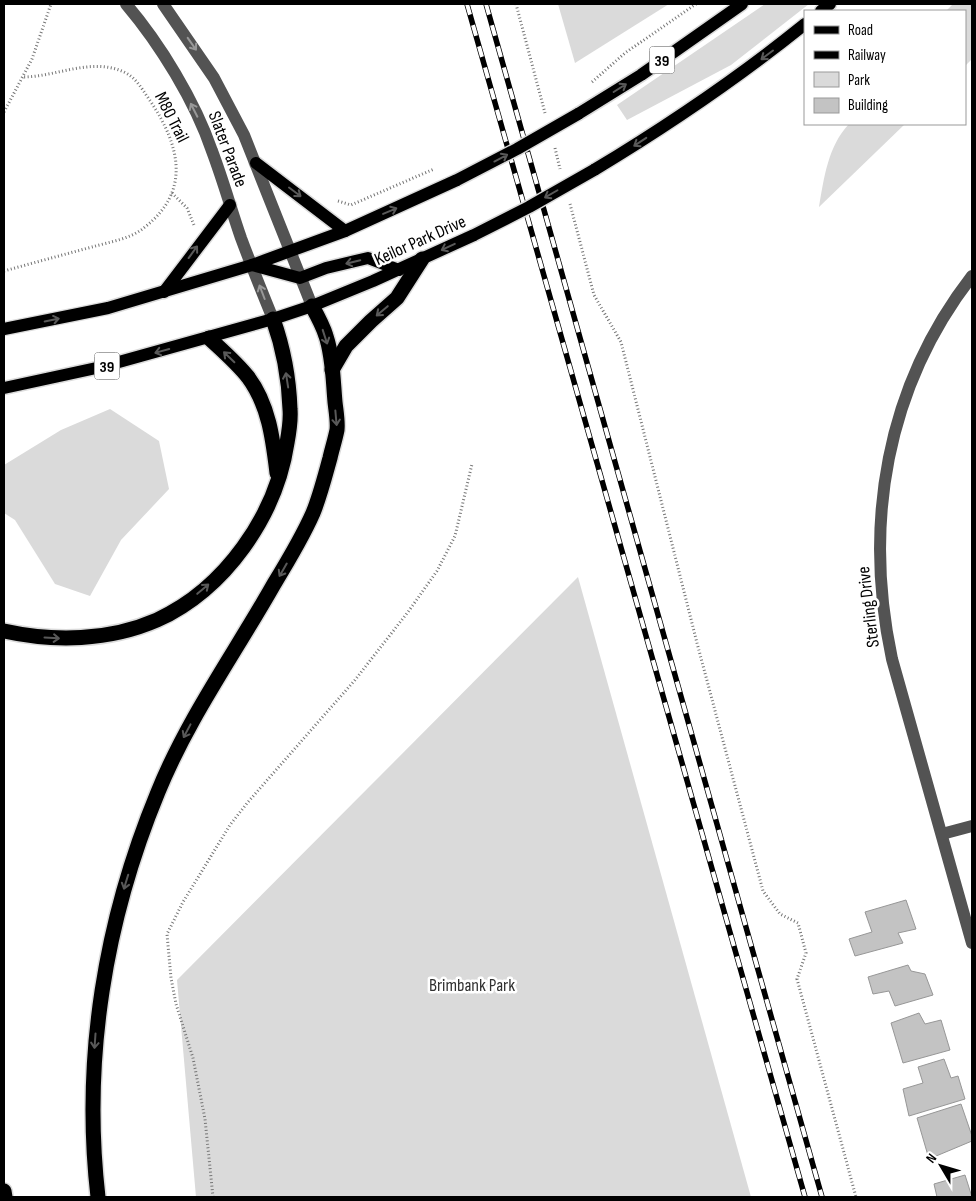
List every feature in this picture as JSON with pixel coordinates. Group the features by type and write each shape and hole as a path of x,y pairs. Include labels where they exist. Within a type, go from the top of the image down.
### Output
{"highway":[{"path":"332,370 346,346 397,298 422,259"},
{"path":"98,1197 92,1107 95,1038 103,975 115,918 155,799 185,733 271,590 313,512 337,429 332,370 326,335 312,306"},
{"path":"4,631 24,636 85,638 136,627 174,611 220,575 239,553 267,511 285,454 290,410 281,346 273,320"},
{"path":"210,338 249,378 257,392 270,423 278,480"},
{"path":"4,1191 5,1197"}],"main road":[{"name":"39","path":"4,329 108,308 164,292 252,265 345,231 457,180 517,149 641,75 742,4"},
{"name":"Keilor Park Drive","path":"4,388 101,367 273,320 399,270 529,207 594,170 733,80 804,25"},
{"path":"256,163 345,231"},
{"path":"164,292 230,205"},
{"path":"252,265 300,278 326,268 368,258 399,270"}],"street":[{"name":"Slater Parade","path":"126,4 159,49 192,105 212,150 230,205 273,320"},
{"name":"Slater Parade","path":"163,4 214,78 244,135 312,306"},
{"name":"Sterling Drive","path":"972,276 949,309 931,340 916,372 891,447 883,486 880,519 880,586 885,626 892,658 972,943"},
{"path":"942,834 972,826"}],"path":[{"path":"4,112 32,59 51,4"},
{"path":"516,4 546,117"},
{"path":"588,86 625,53 696,4"},
{"name":"M80 Trail","path":"4,272 134,235 156,217 166,205 176,178 177,163 172,142 155,109 137,81 124,72 100,66 87,66 40,77 23,77"},
{"path":"554,145 561,173"},
{"path":"329,197 338,202 351,204 438,167"},
{"path":"569,201 594,295 621,342 697,643 763,891 780,914 798,923 806,952 797,979 856,1197"},
{"path":"213,1197 205,1119 193,1058 176,1004 171,978 167,934 183,902 230,825 253,796 367,666 437,571 455,536 472,464"}],"green space":[{"path":"558,4 669,4 575,63"},
{"path":"765,4 809,4 731,65 627,120 617,105"},
{"path":"953,4 972,4 972,59 966,65 966,10 947,10"},
{"path":"848,125 904,125 819,207 828,163 836,142"},
{"path":"110,409 159,441 169,489 121,540 90,596 55,584 15,520 4,513 4,465 61,430"},
{"name":"Brimbank Park","path":"578,577 751,1197 196,1197 177,980"}],"building":[{"path":"906,900 916,929 898,933 903,943 855,956 849,939 872,932 865,912"},
{"path":"908,965 911,971 925,974 933,995 895,1006 889,991 873,994 868,977"},
{"path":"919,1013 925,1024 941,1020 950,1050 903,1063 891,1023"},
{"path":"944,1059 951,1078 958,1076 965,1099 909,1116 903,1089 923,1083 918,1067"},
{"path":"961,1104 972,1141 929,1159 917,1118"},
{"path":"965,1175 972,1197 937,1197 934,1184"}],"railway":[{"path":"467,4 805,1197"},
{"path":"486,4 822,1197"}]}
